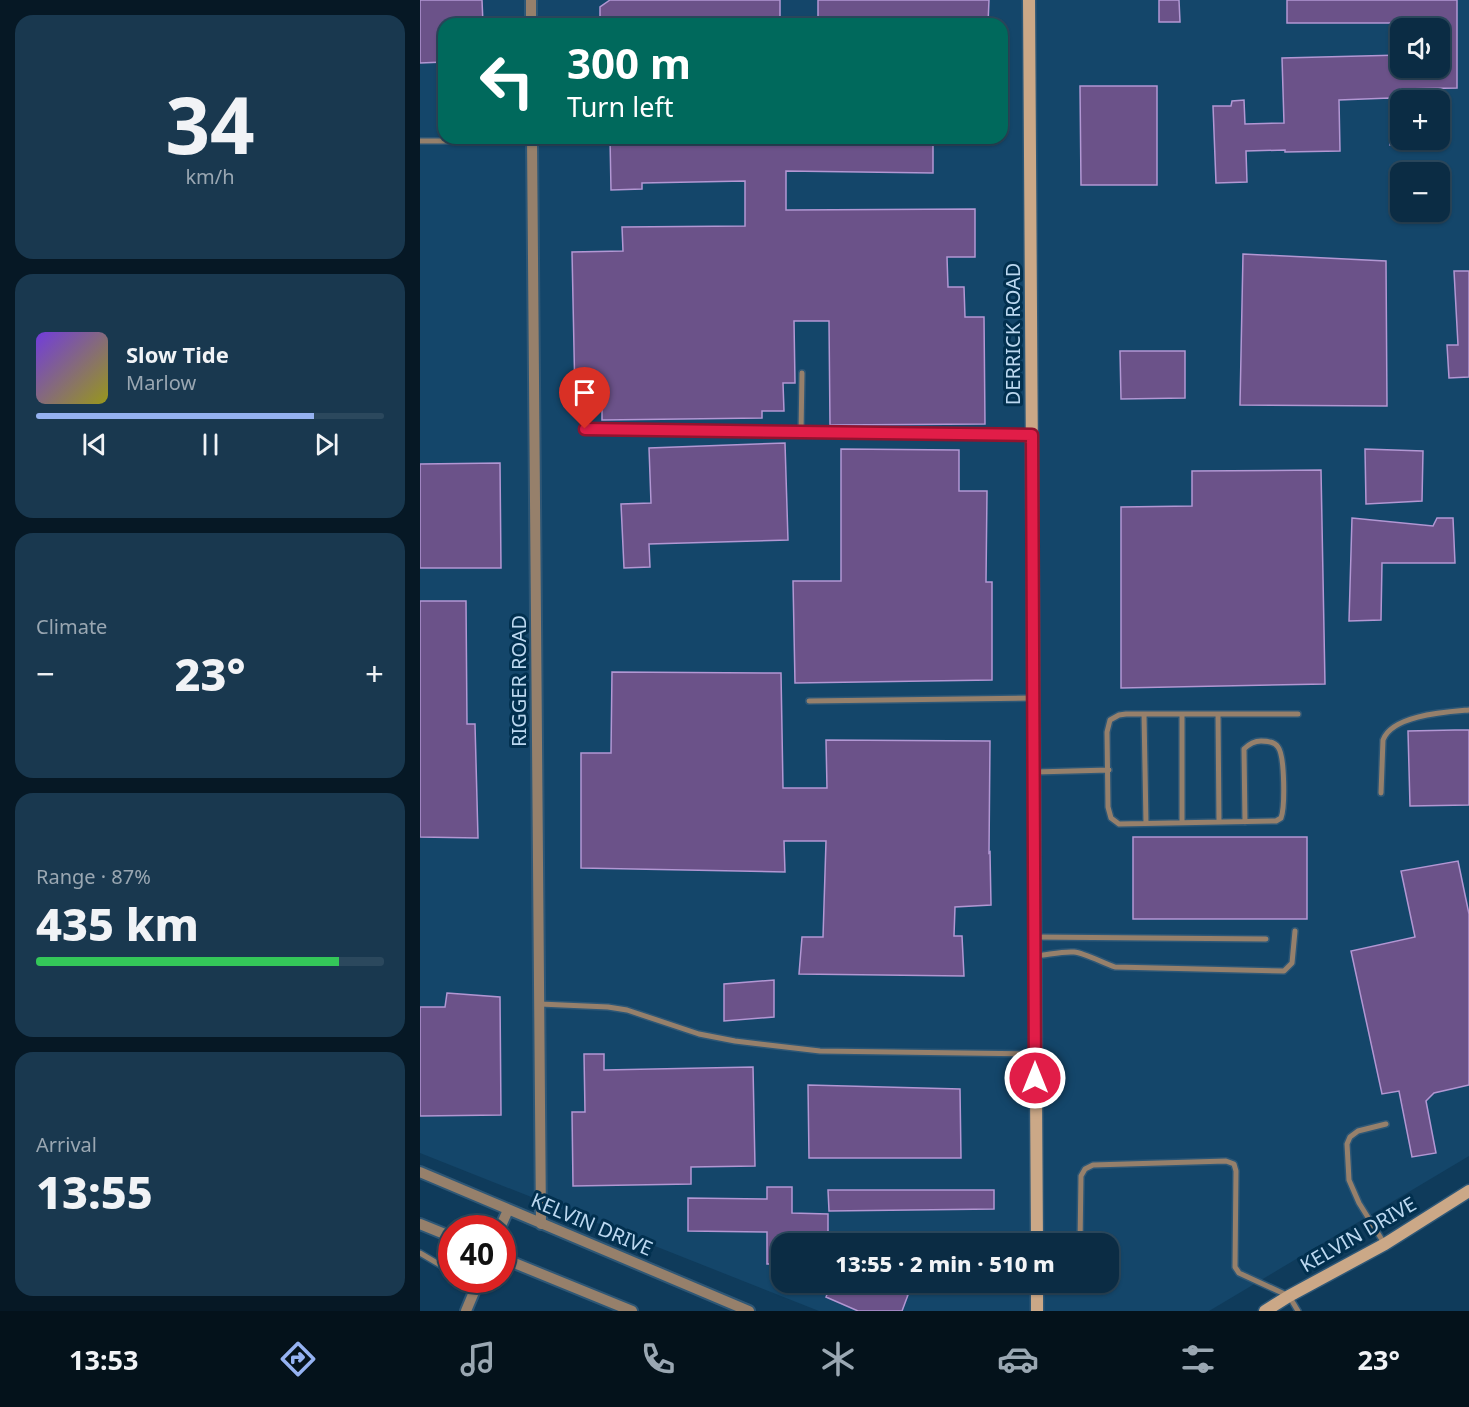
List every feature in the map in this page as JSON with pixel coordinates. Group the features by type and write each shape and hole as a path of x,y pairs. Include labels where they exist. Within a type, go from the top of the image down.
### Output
{"street":[{"path":"531,0 531,18"},
{"name":"DERRICK ROAD","path":"1029,0 1037,1233"},
{"name":"RIGGER ROAD","path":"532,144 541,1224"},
{"name":"KELVIN DRIVE","path":"420,1172 749,1311"},
{"name":"KELVIN DRIVE","path":"1265,1311 1385,1244 1469,1191"},
{"path":"505,1215 508,1209"},
{"path":"420,1224 438,1231"},
{"path":"516,1264 632,1311"},
{"path":"466,1311 473,1293"},
{"path":"1037,1293 1037,1311"}],"lane":[{"path":"420,141 438,141"},
{"path":"801,432 802,373"},
{"path":"585,429 1032,435"},
{"path":"809,701 1033,698"},
{"path":"1381,793 1383,740 1386,733 1403,722 1419,717 1469,710"},
{"path":"1144,714 1146,823"},
{"path":"1182,714 1182,822"},
{"path":"1218,714 1219,822"},
{"path":"1245,822 1244,749 1254,742 1272,742 1279,748 1282,757 1283,814 1276,821 1245,822 1182,822 1119,824 1111,818 1108,807 1107,725 1110,720 1119,715 1298,714"},
{"path":"1034,772 1108,771"},
{"path":"1035,956 1074,952 1115,967 1284,971 1292,963 1295,931"},
{"path":"1034,936 1266,939"},
{"path":"538,1004 627,1010 699,1034 735,1041 820,1051 1035,1054"},
{"path":"1385,1244 1359,1203 1349,1180 1347,1144 1350,1137 1358,1131 1386,1124"},
{"path":"1080,1233 1081,1176 1085,1169 1093,1165 1226,1161 1234,1164 1236,1171 1235,1266 1239,1274 1289,1296 1298,1311"},
{"path":"420,1252 438,1262"}],"shaded area":[{"path":"420,0 1469,0 1469,1156 1209,1311 819,1311 774,1293 1119,1293 1119,1233 771,1233 771,1292 420,1153"}],"building":[{"path":"420,0 482,0 483,18 438,18 438,62 420,63"},
{"path":"610,0 780,0 780,18 600,18 600,7"},
{"path":"818,0 989,0 988,18 818,18"},
{"path":"1159,0 1179,0 1180,22 1159,22"},
{"path":"1287,0 1457,0 1457,88 1390,90 1390,98 1339,100 1340,151 1246,151 1247,182 1216,183 1213,106 1231,106 1232,101 1244,100 1245,124 1284,123 1282,58 1390,55 1390,78 1450,78 1450,18 1390,18 1390,23 1287,23"},
{"path":"1080,86 1157,86 1157,185 1081,185"},
{"path":"610,144 933,144 933,173 786,171 786,210 975,209 975,257 947,257 948,287 964,287 965,317 984,317 985,424 830,425 829,321 794,321 795,383 783,383 784,411 762,411 762,418 602,420 602,397 575,397 572,252 623,251 622,227 745,226 745,181 642,183 642,189 611,190"},
{"path":"1243,254 1386,261 1387,406 1240,405"},
{"path":"1454,271 1469,271 1469,377 1449,378 1447,345 1458,345"},
{"path":"1120,351 1185,351 1185,398 1121,399"},
{"path":"785,443 788,540 649,544 650,567 624,568 621,504 651,503 649,448"},
{"path":"841,449 959,450 959,491 987,491 986,582 992,582 992,680 795,683 793,581 841,581"},
{"path":"1365,449 1423,451 1422,501 1366,504"},
{"path":"500,463 501,568 420,568 420,464"},
{"path":"1321,470 1325,684 1121,688 1121,507 1192,506 1192,471"},
{"path":"1352,518 1433,526 1437,518 1453,518 1455,563 1382,563 1381,620 1349,621"},
{"path":"420,601 466,601 467,724 475,724 478,838 420,837"},
{"path":"612,672 781,673 783,788 827,788 826,740 990,741 991,905 955,907 954,936 962,936 964,976 799,974 802,937 823,937 826,841 784,841 785,872 581,868 581,753 611,753"},
{"path":"1469,730 1469,805 1410,806 1408,731"},
{"path":"1133,837 1307,837 1307,919 1133,919"},
{"path":"1458,861 1469,914 1469,1085 1434,1093 1426,1101 1436,1153 1412,1157 1399,1091 1382,1094 1351,951 1415,937 1401,871"},
{"path":"774,980 774,1017 724,1021 724,984"},
{"path":"447,993 500,997 501,1115 420,1116 420,1007 445,1007"},
{"path":"584,1054 604,1054 604,1070 753,1067 755,1166 691,1167 691,1184 573,1186 572,1112 585,1112"},
{"path":"808,1085 960,1089 961,1158 809,1158"},
{"path":"767,1187 792,1187 792,1213 828,1214 828,1233 771,1233 771,1264 767,1264 767,1232 688,1231 688,1198 767,1199"},
{"path":"828,1190 994,1190 994,1209 829,1211"},
{"path":"828,1293 903,1293 908,1295 902,1311 858,1311 826,1297"}],"route":[{"path":"585,429 1032,435 1035,1078"}]}
